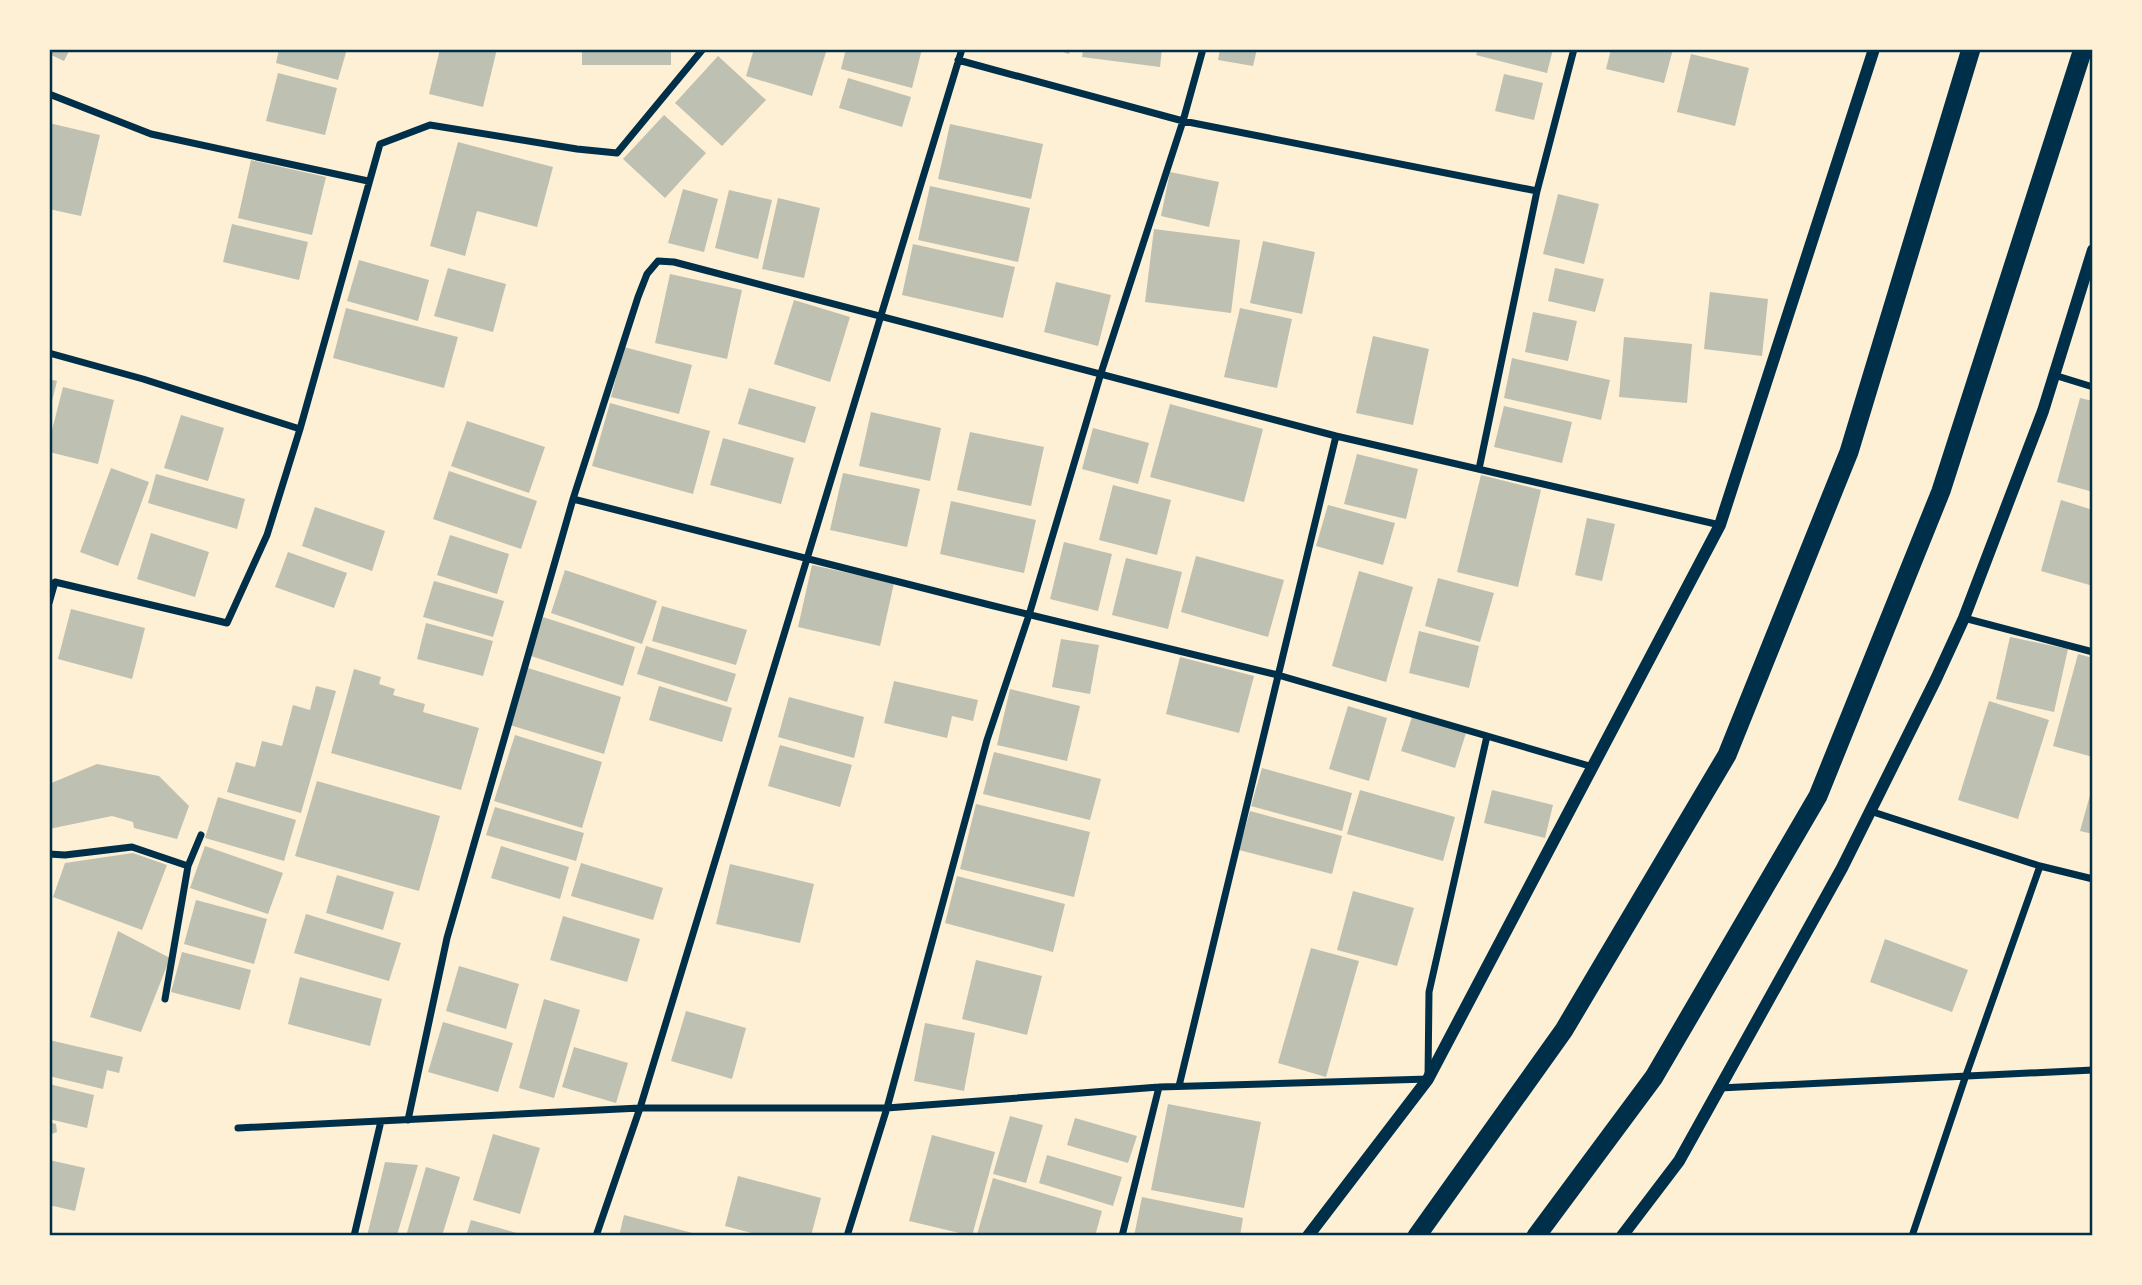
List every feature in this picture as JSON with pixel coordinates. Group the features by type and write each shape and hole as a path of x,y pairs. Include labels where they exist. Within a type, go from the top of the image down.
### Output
{"highway":[{"path":"1417,1236 1564,1030 1720,767 1732,742 1849,452 1971,49"},
{"path":"1536,1236 1654,1077 1818,796 1941,491 2083,49"}],"street":[{"path":"49,603 52,581 226,623 267,535 300,429 380,144 430,125 617,153 703,49"},
{"path":"596,1236 640,1108 962,49"},
{"path":"847,1236 887,1108 987,740 1029,615 1101,373 1184,121 1203,49"},
{"path":"1479,469 1537,191 1574,49"},
{"path":"1308,1236 1428,1079 1720,526 1874,49"},
{"path":"958,60 1184,121 1537,191"},
{"path":"49,94 151,134 368,181"},
{"path":"1622,1236 1679,1161 1842,868 1964,618 2043,411 2093,250"},
{"path":"408,1120 447,938 573,499 638,297 647,274 658,261 674,262 1336,436 1720,526"},
{"path":"49,353 300,429"},
{"path":"2054,375 2093,387"},
{"path":"1179,1086 1336,436"},
{"path":"573,499 1278,675 1593,767"},
{"path":"1964,618 2093,652"},
{"path":"1428,1079 1429,992 1487,736"},
{"path":"1870,811 2040,866 2093,879"},
{"path":"165,999 188,866 201,835"},
{"path":"49,854 65,855 132,847 188,866"},
{"path":"1924,1236 1913,1234 2040,866"},
{"path":"1719,1088 2093,1070"},
{"path":"238,1128 640,1108 887,1108 1159,1087 1428,1079"},
{"path":"1122,1236 1159,1087"},
{"path":"354,1236 381,1121"}],"building":[{"path":"49,49 70,49 64,61 49,54"},
{"path":"279,49 347,49 338,80 276,63"},
{"path":"440,49 497,49 483,107 429,94"},
{"path":"582,49 671,49 671,65 582,65"},
{"path":"754,49 827,49 812,96 746,76"},
{"path":"846,49 922,49 912,88 841,69"},
{"path":"1053,49 1070,49 1069,54"},
{"path":"1083,49 1162,49 1160,67 1082,57"},
{"path":"1220,49 1257,49 1253,66 1218,60"},
{"path":"1478,49 1553,49 1547,73 1476,55"},
{"path":"1611,49 1673,49 1664,83 1606,69"},
{"path":"1691,54 1749,68 1735,126 1677,112"},
{"path":"718,56 766,100 722,146 675,103"},
{"path":"278,73 337,88 325,135 266,121"},
{"path":"1504,74 1543,83 1534,120 1495,111"},
{"path":"848,78 911,97 902,127 839,108"},
{"path":"664,115 706,153 665,198 623,159"},
{"path":"49,123 100,135 81,216 49,209"},
{"path":"950,124 1043,144 1031,199 938,179"},
{"path":"458,142 553,167 537,227 477,211 465,256 430,246"},
{"path":"251,160 326,177 312,235 238,218"},
{"path":"1170,172 1219,182 1209,227 1161,216"},
{"path":"930,186 1030,208 1018,262 918,240"},
{"path":"683,189 718,199 704,252 668,243"},
{"path":"729,190 772,200 758,259 715,248"},
{"path":"1558,194 1599,204 1584,264 1543,254"},
{"path":"778,198 820,208 804,278 762,269"},
{"path":"232,224 308,242 299,280 223,262"},
{"path":"1154,229 1240,240 1231,313 1145,302"},
{"path":"1263,241 1315,252 1302,314 1250,303"},
{"path":"913,244 1015,267 1003,318 902,295"},
{"path":"359,260 429,280 418,321 347,301"},
{"path":"448,268 506,284 493,332 434,316"},
{"path":"1555,268 1604,279 1595,312 1548,301"},
{"path":"670,274 742,290 727,359 655,343"},
{"path":"1056,282 1111,295 1098,346 1044,332"},
{"path":"1710,292 1768,299 1762,356 1704,349"},
{"path":"794,300 850,317 830,382 774,364"},
{"path":"346,308 458,337 444,388 333,358"},
{"path":"1240,308 1292,319 1277,388 1224,377"},
{"path":"1533,312 1577,321 1568,361 1525,352"},
{"path":"1373,336 1429,349 1413,425 1356,413"},
{"path":"1624,337 1692,344 1687,403 1619,397"},
{"path":"624,347 692,365 679,414 611,397"},
{"path":"1512,358 1610,380 1601,420 1504,398"},
{"path":"49,379 57,381 50,409 49,409"},
{"path":"63,387 114,400 98,464 49,452 49,442"},
{"path":"749,388 816,407 805,443 738,424"},
{"path":"2080,398 2093,401 2093,492 2057,482"},
{"path":"610,403 710,431 693,494 592,466"},
{"path":"1170,404 1263,429 1244,502 1150,477"},
{"path":"1504,406 1572,422 1562,463 1494,447"},
{"path":"871,412 941,428 930,481 859,466"},
{"path":"181,415 224,428 208,481 164,468"},
{"path":"467,421 545,447 529,493 451,466"},
{"path":"1093,428 1149,443 1138,484 1082,469"},
{"path":"970,432 1044,447 1031,506 957,490"},
{"path":"723,438 794,458 781,504 710,485"},
{"path":"1357,454 1418,469 1406,519 1344,504"},
{"path":"111,468 149,482 118,566 80,552"},
{"path":"449,471 537,501 521,549 433,519"},
{"path":"843,473 920,489 907,547 830,530"},
{"path":"156,474 245,499 237,529 148,503"},
{"path":"1481,475 1541,490 1518,587 1457,572"},
{"path":"1113,485 1171,500 1157,555 1099,540"},
{"path":"2061,500 2093,510 2093,586 2041,571"},
{"path":"951,501 1036,520 1024,573 940,554"},
{"path":"1328,505 1395,523 1383,565 1316,546"},
{"path":"315,507 385,531 372,571 302,546"},
{"path":"1587,518 1615,524 1602,581 1575,575"},
{"path":"151,533 209,552 195,597 137,579"},
{"path":"450,535 509,554 497,594 437,575"},
{"path":"1064,542 1112,554 1098,611 1050,599"},
{"path":"288,552 347,573 334,608 275,587"},
{"path":"1196,556 1284,580 1268,637 1181,612"},
{"path":"1126,558 1182,572 1168,629 1112,615"},
{"path":"812,565 894,583 880,646 798,627"},
{"path":"565,570 657,601 642,644 551,613"},
{"path":"1359,571 1413,587 1386,682 1332,666"},
{"path":"1438,578 1494,593 1480,642 1425,626"},
{"path":"434,581 504,601 493,637 423,617"},
{"path":"662,606 747,630 736,665 652,641"},
{"path":"71,609 145,628 132,679 58,659"},
{"path":"543,617 635,647 623,686 531,656"},
{"path":"426,623 493,641 483,676 417,659"},
{"path":"1419,631 1479,646 1469,688 1409,673"},
{"path":"2010,637 2068,649 2054,712 1996,699"},
{"path":"1061,639 1099,645 1090,694 1052,687"},
{"path":"646,646 736,674 727,702 637,674"},
{"path":"2078,654 2093,658 2093,757 2053,746"},
{"path":"1180,657 1254,676 1239,733 1166,714"},
{"path":"528,668 621,697 604,754 510,725"},
{"path":"354,669 381,677 379,684 395,689 393,695 425,704 423,712 479,728 461,790 331,753"},
{"path":"894,681 978,700 973,721 952,716 947,738 884,723"},
{"path":"316,686 336,691 301,813 227,792 236,762 255,767 262,741 282,746 293,705 310,710"},
{"path":"659,686 732,708 722,742 649,720"},
{"path":"1010,689 1080,706 1067,761 997,745"},
{"path":"789,697 864,717 854,758 778,737"},
{"path":"1989,701 2049,720 2018,819 1958,800"},
{"path":"1348,706 1387,718 1369,781 1329,769"},
{"path":"1412,717 1466,733 1455,768 1401,751"},
{"path":"515,735 602,762 582,828 494,801"},
{"path":"780,745 852,765 840,807 768,786"},
{"path":"994,752 1101,779 1090,820 983,794"},
{"path":"97,764 159,776 189,806 177,839 134,828 133,822 112,816 49,829 49,784"},
{"path":"1262,768 1352,793 1342,831 1251,806"},
{"path":"317,781 440,816 419,891 295,856"},
{"path":"2093,788 2093,834 2080,831"},
{"path":"1360,790 1455,817 1443,861 1347,834"},
{"path":"1492,790 1553,805 1545,838 1484,823"},
{"path":"218,797 296,820 284,861 205,838"},
{"path":"976,804 1090,832 1074,897 960,869"},
{"path":"495,807 584,833 576,861 486,835"},
{"path":"1250,811 1342,836 1332,874 1239,850"},
{"path":"205,846 283,873 268,914 190,888"},
{"path":"501,846 569,867 560,899 491,878"},
{"path":"133,853 167,865 142,930 53,897 65,863"},
{"path":"581,863 663,888 653,920 571,896"},
{"path":"730,864 814,884 800,943 716,924"},
{"path":"337,875 394,892 383,930 326,913"},
{"path":"957,876 1065,904 1053,952 945,923"},
{"path":"1353,891 1414,908 1397,966 1337,950"},
{"path":"196,900 267,919 254,964 184,944"},
{"path":"306,914 401,943 389,981 294,953"},
{"path":"563,916 640,939 627,982 550,960"},
{"path":"118,931 170,958 141,1032 90,1017"},
{"path":"1885,939 1968,970 1952,1012 1870,982"},
{"path":"1311,948 1359,961 1326,1077 1278,1063"},
{"path":"182,952 251,970 240,1010 171,992"},
{"path":"976,960 1042,976 1027,1035 962,1019"},
{"path":"459,966 519,984 506,1029 446,1011"},
{"path":"300,977 382,999 370,1046 288,1024"},
{"path":"544,999 580,1010 554,1098 519,1088"},
{"path":"686,1011 746,1028 732,1079 671,1061"},
{"path":"443,1022 513,1043 498,1092 428,1072"},
{"path":"925,1023 975,1033 964,1091 914,1081"},
{"path":"49,1040 123,1057 119,1073 107,1070 103,1089 49,1076"},
{"path":"574,1047 628,1063 616,1103 562,1087"},
{"path":"49,1084 94,1095 87,1128 49,1119"},
{"path":"1168,1104 1261,1122 1244,1208 1151,1190"},
{"path":"1010,1116 1043,1125 1026,1183 993,1174"},
{"path":"1075,1118 1137,1136 1128,1163 1067,1145"},
{"path":"49,1122 56,1124 57,1132 49,1135"},
{"path":"493,1134 540,1148 520,1214 473,1200"},
{"path":"932,1135 995,1152 972,1236 909,1221"},
{"path":"1047,1155 1122,1177 1113,1206 1039,1183"},
{"path":"49,1160 85,1168 75,1211 49,1205"},
{"path":"385,1162 418,1165 397,1235 367,1236"},
{"path":"426,1167 460,1177 442,1236 406,1236"},
{"path":"738,1176 821,1198 811,1236 763,1236 725,1226"},
{"path":"993,1178 1102,1211 1095,1236 977,1235"},
{"path":"1142,1197 1243,1218 1240,1236 1134,1236"},
{"path":"624,1215 700,1235 700,1236 619,1236"},
{"path":"471,1220 524,1235 524,1236 466,1236"}]}
